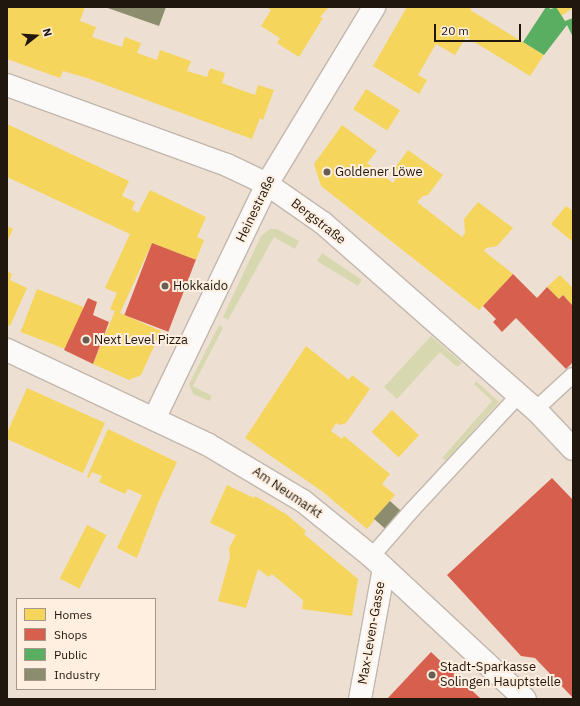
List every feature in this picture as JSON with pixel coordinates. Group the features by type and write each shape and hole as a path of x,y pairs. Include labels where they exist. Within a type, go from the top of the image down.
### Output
{"street":[{"name":"Heinestraße","path":"154,419 267,184 374,7"},
{"name":"Bergstraße","path":"7,85 226,166 267,184 323,223 519,394 573,449"},
{"name":"Am Neumarkt","path":"7,350 154,419 244,464 303,501 378,562 525,699"},
{"name":"Max-Leven-Gasse","path":"360,699 378,562"}],"lane":[{"path":"535,409 572,375"},
{"path":"378,562 412,509 519,394"}],"green space":[{"path":"270,229 277,229 299,241 295,249 274,237 228,320 223,317 261,236"},
{"path":"322,253 362,280 358,286 317,261"},
{"path":"219,325 223,328 193,386 212,396 209,401 193,394 189,384"},
{"path":"431,336 462,363 457,367 440,352 397,399 384,387"},
{"path":"476,381 499,402 446,461 442,458 492,401 474,384"}],"building: Homes":[{"path":"7,7 85,7 80,21 96,27 92,37 122,47 125,37 141,43 137,53 157,60 160,50 191,61 187,71 207,77 210,68 225,73 222,83 255,95 258,85 274,90 263,120 260,118 252,139 87,78 63,71 60,78 7,59"},
{"path":"266,7 329,7 320,17 323,18 299,57 277,43 280,38 261,26 271,10"},
{"path":"407,7 472,7 470,10 544,55 530,76 466,37 455,55 436,44 418,75 427,80 419,94 373,66"},
{"path":"556,7 573,7 573,8 561,16"},
{"path":"366,89 400,110 387,131 353,109"},
{"path":"7,124 129,181 122,196 135,202 132,209 138,213 150,190 206,217 197,237 204,240 196,260 152,243 120,313 161,331 141,375 129,380 93,364 115,311 110,309 117,293 105,288 130,234 7,177"},
{"path":"342,125 377,151 367,163 393,183 396,179 391,173 408,150 443,175 428,195 423,196 417,202 462,237 465,233 464,219 478,202 513,228 497,246 486,248 484,251 513,274 479,310 321,186 314,164"},
{"path":"566,206 573,211 573,242 551,224"},
{"path":"7,226 13,229 7,242"},
{"path":"7,271 12,274 10,280 27,288 10,326 7,325"},
{"path":"560,275 573,288 573,306 563,295 559,299 547,287"},
{"path":"37,289 84,307 67,350 21,332"},
{"path":"306,346 349,380 352,375 370,389 346,423 340,425 336,423 331,431 342,439 344,436 390,474 382,484 395,495 367,529 323,492 245,438"},
{"path":"27,388 105,423 83,473 7,439 7,433"},
{"path":"392,410 419,435 399,457 372,432"},
{"path":"108,429 177,462 158,503 137,558 117,548 142,495 128,489 125,494 99,482 102,476 92,472 89,478 87,477"},
{"path":"227,485 254,498 255,496 286,514 306,531 304,534 358,579 352,616 302,609 303,600 272,574 269,577 258,569 246,608 218,601 230,557 229,548 236,535 210,523"},
{"path":"87,525 107,535 79,588 60,578"}],"building: Shops":[{"path":"152,243 196,260 168,332 124,315"},
{"path":"513,274 537,298 547,287 559,299 563,295 573,306 573,362 566,369 516,318 502,332 493,322 496,319 483,306"},
{"path":"88,298 97,302 93,315 109,322 93,364 64,350"},
{"path":"552,478 573,500 573,698 535,658 521,656 447,575"},
{"name":"Stadt-Sparkasse Solingen Hauptstelle","path":"431,652 481,699 387,699"}],"building: Public":[{"path":"546,7 551,9 556,7 565,21 573,18 573,37 567,25 544,55 523,42"}],"building: Industry":[{"path":"105,7 166,7 159,26"},
{"path":"390,501 401,511 385,529 374,519"}],"place":[{"name":"Goldener Löwe","path":"327,172"},
{"name":"Hokkaido","path":"165,286"},
{"name":"Next Level Pizza","path":"86,340"},
{"name":"Stadt-Sparkasse Solingen Hauptstelle","path":"432,675"}]}
